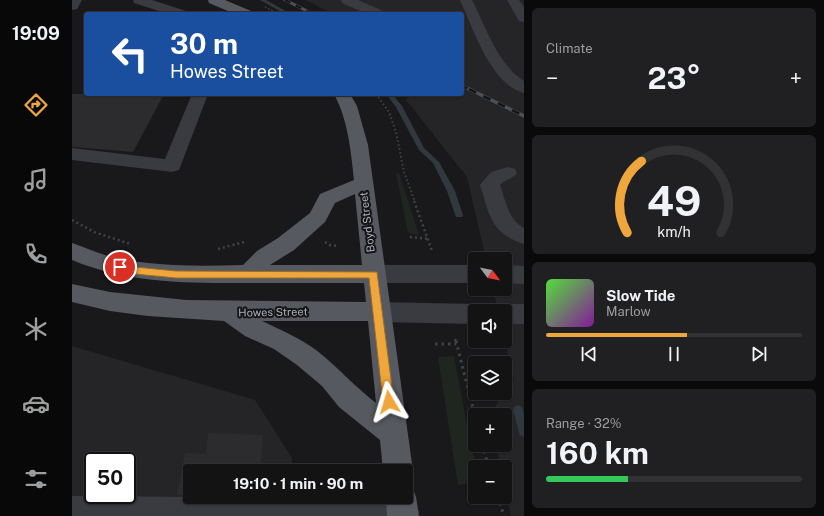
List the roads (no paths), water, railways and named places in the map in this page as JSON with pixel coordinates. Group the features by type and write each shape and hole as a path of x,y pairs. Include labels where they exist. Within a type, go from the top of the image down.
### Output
{"main road":[{"path":"214,0 241,12"},
{"name":"Boyd Street","path":"343,96 349,106 359,145 373,274 397,464"},
{"path":"248,274 265,257 286,244 318,217 327,199 363,183"},
{"path":"72,251 89,260 135,270 176,274 373,274"},
{"name":"Howes Street","path":"72,293 94,299 128,305 229,312 378,312"},
{"path":"229,312 254,329 283,342 306,357 331,378 349,398 392,432"}],"street":[{"path":"72,6 76,0"},
{"path":"139,0 175,12"},
{"path":"348,0 374,12"},
{"path":"466,0 496,60 514,84 524,88"},
{"path":"513,0 524,18"},
{"path":"464,27 480,27"},
{"path":"72,154 172,166 199,96"},
{"path":"508,173 500,174 494,178 490,185 506,228 516,234 524,236"},
{"path":"373,274 468,274"},
{"path":"512,274 524,274"},
{"name":"Howes Street","path":"378,312 468,314"},
{"path":"512,314 524,314"},
{"path":"72,511 316,514 402,508"}],"waterway":[{"path":"262,0 285,12"},
{"path":"391,96 399,106 421,149 436,162 451,191 459,215"},
{"path":"518,410 524,432"}],"railway":[{"path":"285,0 309,12"},
{"path":"464,87 471,90"},
{"path":"469,89 524,116"}]}
